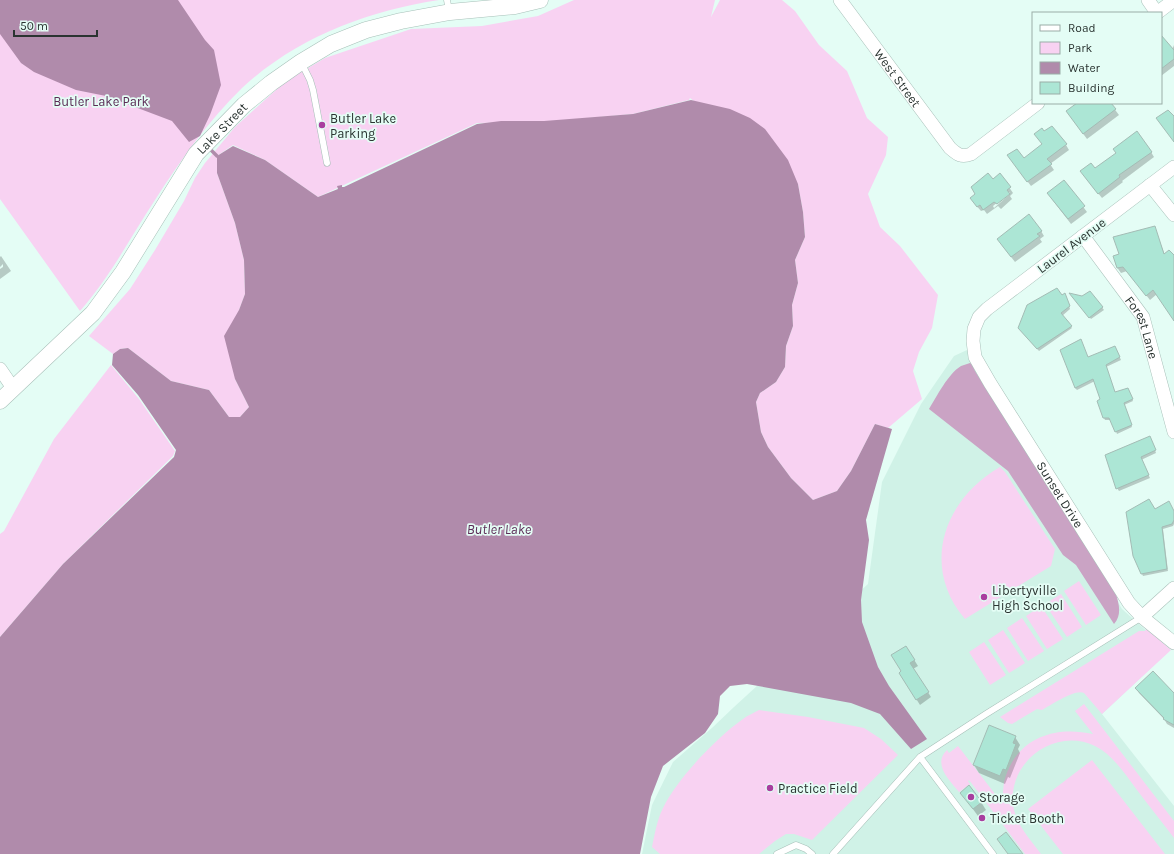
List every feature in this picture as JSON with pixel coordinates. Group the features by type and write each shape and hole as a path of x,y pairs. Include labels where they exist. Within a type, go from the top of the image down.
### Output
{"street":[{"name":"Lake Street","path":"0,401 94,313 122,272 196,154 244,105 271,83 301,62 332,44 366,30 448,6 515,6 540,0"},
{"name":"West Street","path":"840,0 950,148 958,155 965,157 970,154 1037,104"},
{"path":"1148,0 1156,12"},
{"path":"1158,12 1174,0"},
{"name":"Laurel Avenue","path":"974,329 979,317 987,309 1174,167"},
{"path":"1150,185 1174,215"},
{"name":"Forest Lane","path":"1082,236 1143,318 1174,432"},
{"name":"Sunset Drive","path":"974,329 973,340 976,357 990,383 1129,603 1142,617 1174,643"},
{"path":"0,369 13,388"},
{"path":"1142,617 1174,588"}],"lane":[{"path":"301,62 313,90 327,162"},
{"path":"833,854 920,757 980,717 1142,617"},
{"path":"920,757 993,854"},
{"path":"777,854 796,845 806,849 812,854"}],"shaded area":[{"name":"Libertyville High School","path":"967,350 1122,609 1168,652 1102,714 1174,806 1174,854 642,854 652,805 673,762 868,584 882,482 921,404 954,356"},
{"path":"970,363 1116,594 1119,613 1117,621 1114,624 1076,565 1063,555 1008,471 929,409 952,374 961,366"}],"green space":[{"name":"Butler Lake Park","path":"0,0 439,0 385,11 334,29 285,55 263,70 242,88 206,128 174,171 101,285 80,311 0,199"},
{"path":"574,0 715,0 711,17 720,0 782,0 795,11 819,45 847,71 867,118 888,137 886,155 868,194 880,227 900,246 938,295 932,328 919,352 913,371 922,399 888,428 875,424 851,471 837,491 813,500 791,478 768,447 761,432 756,402 760,393 776,382 785,367 786,346 793,326 792,305 798,283 795,260 805,237 803,212 798,184 690,98 689,100 633,114 545,122 477,123 318,197 265,160 233,145 217,156 217,173 235,223 244,260 245,294 239,310 235,379 249,407 240,417 229,417 209,390 171,381 128,348 120,349 113,354 89,336 130,289 155,250 205,163 235,127 286,81 325,58 411,29 482,26 538,16"},
{"path":"111,365 139,399 175,451 173,456 63,564 0,637 0,534 4,531 54,439"},
{"path":"1000,467 1005,472 1055,549 1051,566 965,619 951,599 944,577 942,556 945,535 952,515 965,497 981,481"},
{"path":"1079,581 1101,615 1086,625 1064,591"},
{"path":"1061,594 1082,627 1067,637 1045,604"},
{"path":"1041,606 1063,639 1047,649 1026,616"},
{"path":"1022,618 1044,651 1028,661 1007,628"},
{"path":"1146,629 1171,650 1102,714 1084,693 1080,692 1069,695 1042,710 1037,709 1012,724 1000,717 1139,631 1145,631"},
{"path":"1003,630 1025,663 1009,673 988,640"},
{"path":"984,642 1006,675 990,685 969,652"},
{"path":"1084,704 1174,821 1174,838 1113,760 1095,746 1079,741 1063,741 1048,746 1035,754 1024,765 1017,778 1013,794 1014,810 1018,822 1041,854 1025,854 969,780 968,781 970,784 959,792 947,778 942,767 941,761 943,755 947,750 949,753 958,746 1002,803 1004,782 1009,767 1017,755 1026,746 1038,738 1050,734 1078,732 1093,734 1075,711"},
{"name":"Practice Field","path":"759,710 808,717 864,728 881,739 898,755 812,840 794,834 786,834 759,854 660,854 652,847 659,817 669,797 687,772 721,737 732,727"},
{"path":"1092,760 1165,854 1063,854 1028,809"}],"water":[{"path":"0,0 178,0 205,40 214,50 221,85 210,115 200,136 189,142 172,121 106,96 76,90 34,72 21,63 0,34"},
{"name":"Butler Lake","path":"691,100 730,109 750,118 765,129 788,160 798,184 803,212 805,237 795,260 798,283 792,305 793,326 786,346 785,367 776,382 760,393 756,402 761,432 768,447 791,478 813,500 837,491 851,471 875,424 892,429 866,520 869,540 861,600 862,622 878,667 889,686 927,739 911,749 880,714 851,703 747,684 730,686 720,696 718,714 705,733 663,766 651,797 640,854 0,854 0,637 63,564 174,457 176,450 138,395 112,365 113,354 120,349 128,348 171,381 209,390 229,417 240,417 249,407 235,379 224,336 239,310 245,294 244,260 235,223 217,173 217,156 233,146 265,160 318,197 338,189 337,186 342,185 342,187 344,187 477,124 501,121 544,121 633,114"}],"building":[{"path":"1162,36 1174,50 1174,59 1162,68"},
{"path":"1076,104 1112,104 1116,109 1083,134 1066,111"},
{"path":"1168,110 1174,116 1174,142 1156,118"},
{"path":"1052,126 1067,144 1047,159 1052,164 1027,182 1007,155 1017,149 1024,158 1042,144 1034,134 1042,128 1044,131"},
{"path":"1137,131 1152,152 1119,175 1120,177 1098,194 1080,171 1091,163 1095,168 1116,153 1113,149"},
{"path":"988,173 993,179 1000,173 1011,187 1007,190 1010,194 997,204 994,202 983,210 980,205 977,207 970,198 975,194 971,187"},
{"path":"1064,180 1085,206 1068,219 1047,193"},
{"path":"1029,214 1042,231 1037,234 1040,236 1011,257 997,239"},
{"path":"1155,226 1164,254 1169,250 1174,255 1174,321 1153,290 1146,296 1123,267 1117,268 1113,256 1119,254 1113,237"},
{"path":"1057,288 1062,295 1065,293 1070,306 1061,313 1072,326 1037,349 1018,328 1027,305"},
{"path":"1090,291 1103,307 1089,318 1069,293 1082,296"},
{"path":"1081,339 1088,357 1115,346 1120,357 1106,365 1115,392 1128,388 1133,399 1124,403 1132,425 1115,432 1109,418 1103,418 1097,401 1100,399 1093,379 1075,388 1060,350"},
{"path":"1150,436 1156,450 1141,457 1149,475 1116,489 1105,455"},
{"path":"1149,499 1155,509 1169,501 1174,511 1174,520 1172,524 1162,527 1167,569 1141,574 1133,556 1126,512"},
{"path":"906,646 915,660 910,663 929,692 916,700 899,673 901,671 891,655"},
{"path":"1153,671 1174,693 1174,725 1163,719 1164,718 1135,688"},
{"path":"989,725 1016,736 1013,743 1016,744 1006,770 1003,769 1000,776 973,765"},
{"name":"Storage","path":"969,785 982,802 973,809 960,793"},
{"path":"1006,832 1023,854 1008,854 997,839"}],"waterway":[{"path":"208,147 217,156"}],"place":[{"name":"Butler Lake Parking","path":"322,125"},
{"name":"Libertyville High School","path":"984,597"},
{"name":"Practice Field","path":"770,788"},
{"name":"Storage","path":"971,797"},
{"name":"Ticket Booth","path":"982,818"}]}
